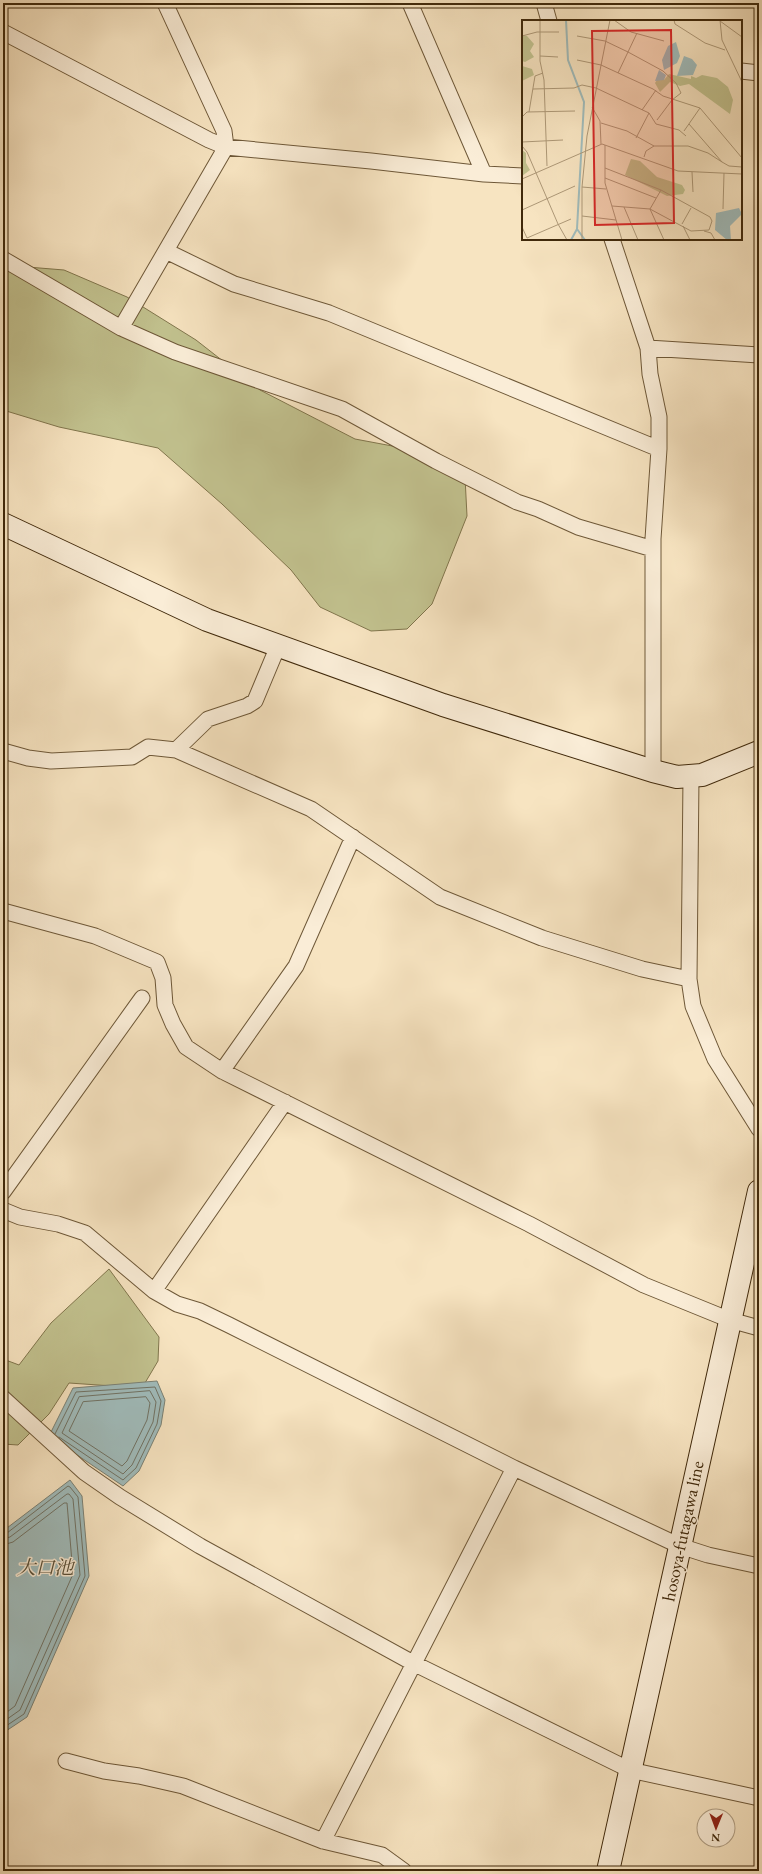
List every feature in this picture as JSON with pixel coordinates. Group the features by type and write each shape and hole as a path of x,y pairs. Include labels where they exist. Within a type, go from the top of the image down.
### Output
{"street":[{"path":"121,328 226,147 224,131 165,3"},
{"path":"410,3 484,174"},
{"path":"544,3 549,20"},
{"path":"3,32 188,130 226,147 484,174 522,176"},
{"path":"742,71 759,73"},
{"path":"612,240 648,348 650,374 659,417 659,449 653,550 652,771"},
{"path":"166,251 234,284 330,313 511,386 515,390 659,449"},
{"path":"3,259 121,328 175,352 342,409 436,461 517,502 538,509 578,527 653,550"},
{"path":"648,348 759,355"},
{"path":"3,524 207,620 443,705 652,771 677,777 702,775 759,752"},
{"path":"176,750 208,719 247,706 255,701 278,646"},
{"path":"3,751 28,758 51,761 132,757 148,746 176,750 312,809 440,897 542,938 642,969 689,979"},
{"path":"691,776 689,979 693,1006 715,1059 759,1129"},
{"path":"222,1071 296,966 353,837"},
{"path":"3,911 95,936 157,962 164,978 165,1005 173,1024 186,1047 222,1071 529,1224 644,1285 730,1320 759,1328"},
{"path":"3,1192 142,998"},
{"path":"154,1291 285,1102"},
{"name":"hosoya-futagawa line","path":"608,1871 759,1191"},
{"path":"3,1210 20,1217 58,1224 85,1232 154,1291 177,1304 200,1311 229,1325 514,1468 680,1546 696,1552 759,1566"},
{"path":"3,1398 84,1472 120,1497 200,1546 413,1663 630,1770 759,1798"},
{"path":"323,1841 514,1468"},
{"path":"66,1761 104,1771 139,1776 183,1786 323,1841 382,1855 404,1871"}],"green space":[{"path":"3,265 64,270 127,297 196,340 260,390 355,439 419,451 465,477 467,516 432,604 407,629 371,631 320,607 291,570 222,504 158,448 59,427 3,410"},
{"path":"109,1269 159,1337 158,1361 142,1388 69,1383 49,1414 18,1445 3,1444 3,1359 19,1365 51,1323"}],"water":[{"path":"157,1381 165,1400 161,1425 139,1471 123,1486 49,1436 73,1388"},
{"name":"大口池","path":"70,1480 82,1496 89,1576 27,1717 3,1733 3,1531"}]}
